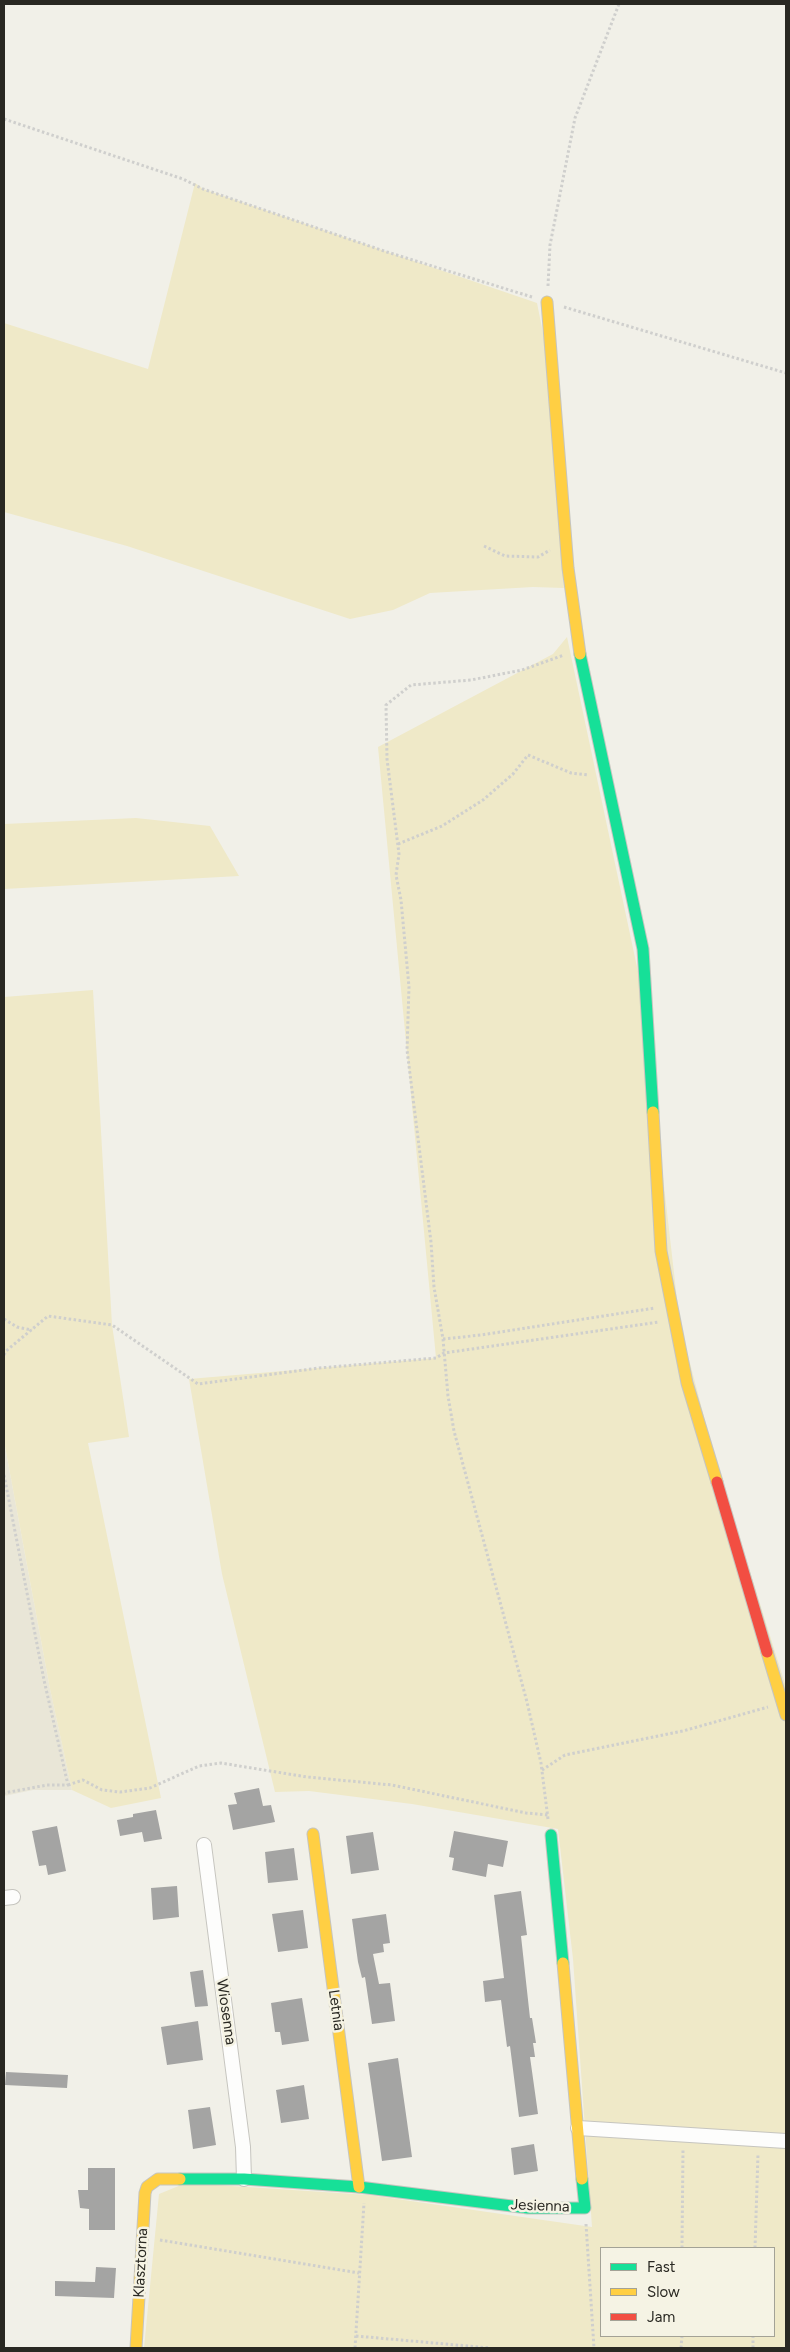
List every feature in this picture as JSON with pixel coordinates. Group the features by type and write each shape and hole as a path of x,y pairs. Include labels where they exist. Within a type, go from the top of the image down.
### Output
{"street":[{"path":"547,302 566,542 578,646 643,949 661,1251 687,1383 786,1716"},
{"name":"Letnia","path":"313,1834 362,2187"},
{"name":"Jesienna","path":"153,2181 185,2178 244,2179 362,2187 528,2208 585,2208 551,1835"},
{"name":"Wiosenna","path":"204,1845 243,2147 244,2179"},
{"path":"578,2128 786,2141"},
{"name":"Klasztorna","path":"136,2348 145,2193 153,2181"}],"path":[{"path":"547,302 550,245 575,118 619,4"},
{"path":"4,119 183,179 203,189 387,252 786,373"},
{"path":"484,546 505,556 538,557 566,542"},
{"path":"551,1835 542,1770 527,1702 454,1430 448,1396 443,1339 434,1287 431,1242 407,1050 410,987 402,900 396,875 398,844 388,759 386,705 411,685 471,680 522,670 558,658 578,646"},
{"path":"398,844 442,826 483,800 513,774 528,755 571,773 606,776"},
{"path":"443,1339 671,1307"},
{"path":"4,1355 6,1351 48,1316 112,1325 198,1384 319,1368 436,1358 444,1353 674,1320"},
{"path":"4,1319 17,1327 33,1330"},
{"path":"4,1474 44,1680 68,1785"},
{"path":"542,1770 565,1755 683,1731 783,1704"},
{"path":"4,1793 47,1785 68,1785 83,1780 102,1790 120,1792 150,1788 200,1766 222,1764 307,1777 392,1785 526,1813 548,1815"},
{"path":"682,2247 683,2134"},
{"path":"755,2247 758,2140"},
{"path":"355,2348 362,2187"},
{"path":"585,2208 594,2348"},
{"path":"142,2238 359,2273"},
{"path":"356,2336 490,2348"}],"shaded area":[{"path":"195,183 203,189 537,303 544,338 564,588 533,587 430,593 393,610 350,619 127,546 4,512 4,323 148,369"},
{"path":"567,637 641,986 680,1325 717,1466 786,1687 786,2348 144,2348 159,2194 186,2183 369,2195 592,2227 573,1959 558,1829 412,1804 309,1791 275,1792 222,1574 189,1379 436,1358 378,747 553,654"},
{"path":"136,818 210,826 239,876 4,889 4,824"},
{"path":"93,990 112,1325 129,1437 88,1443 161,1798 111,1808 72,1790 50,1689 4,1441 4,997"},
{"path":"4,1441 50,1689 72,1790 33,1790 4,1796"}],"building":[{"path":"259,1788 263,1806 271,1805 275,1822 233,1830 228,1805 237,1804 234,1793"},
{"path":"156,1810 162,1839 144,1842 142,1832 120,1836 117,1820 133,1817 133,1814"},
{"path":"57,1826 66,1871 48,1875 46,1865 39,1866 32,1831"},
{"path":"454,1831 508,1841 503,1867 488,1864 486,1877 452,1870 454,1858 449,1857"},
{"path":"373,1832 379,1870 351,1874 346,1836"},
{"path":"294,1848 298,1880 268,1883 265,1852"},
{"path":"177,1886 179,1917 153,1920 151,1888"},
{"path":"521,1891 527,1935 521,1936 530,2018 532,2018 536,2043 533,2043 535,2057 530,2057 538,2114 519,2117 510,2046 507,2047 501,2000 485,2002 483,1981 504,1978 494,1895"},
{"path":"303,1910 308,1948 278,1952 272,1914"},
{"path":"386,1914 390,1943 383,1944 384,1952 373,1954 379,1984 390,1983 395,2021 372,2024 365,1977 362,1978 358,1962 352,1919"},
{"path":"203,1970 208,2006 195,2007 190,1972"},
{"path":"302,1998 309,2041 282,2045 280,2032 275,2032 271,2003"},
{"path":"198,2021 203,2060 167,2065 161,2027"},
{"path":"398,2058 412,2157 382,2161 368,2063"},
{"path":"6,2072 68,2075 67,2088 5,2085"},
{"path":"304,2085 309,2119 281,2123 276,2090"},
{"path":"210,2107 216,2145 193,2149 188,2110"},
{"path":"534,2144 538,2171 514,2175 511,2148"},
{"path":"88,2168 115,2168 115,2230 89,2230 89,2209 80,2208 78,2190 88,2190"},
{"path":"96,2267 116,2268 114,2298 55,2296 55,2281 95,2282"}],"traffic: fast":[{"path":"580,654 643,949 653,1112"},
{"path":"551,1835 563,1963"},
{"path":"180,2179 244,2179 359,2187 528,2208 585,2208 582,2179"}],"traffic: slow":[{"path":"547,302 568,568 580,654"},
{"path":"653,1112 661,1251 687,1383 717,1482"},
{"path":"767,1652 786,1715"},
{"path":"313,1834 359,2187"},
{"path":"563,1963 582,2179"},
{"path":"136,2348 145,2193 147,2187 158,2179 180,2179"}],"traffic: jam":[{"path":"717,1482 767,1652"}]}
